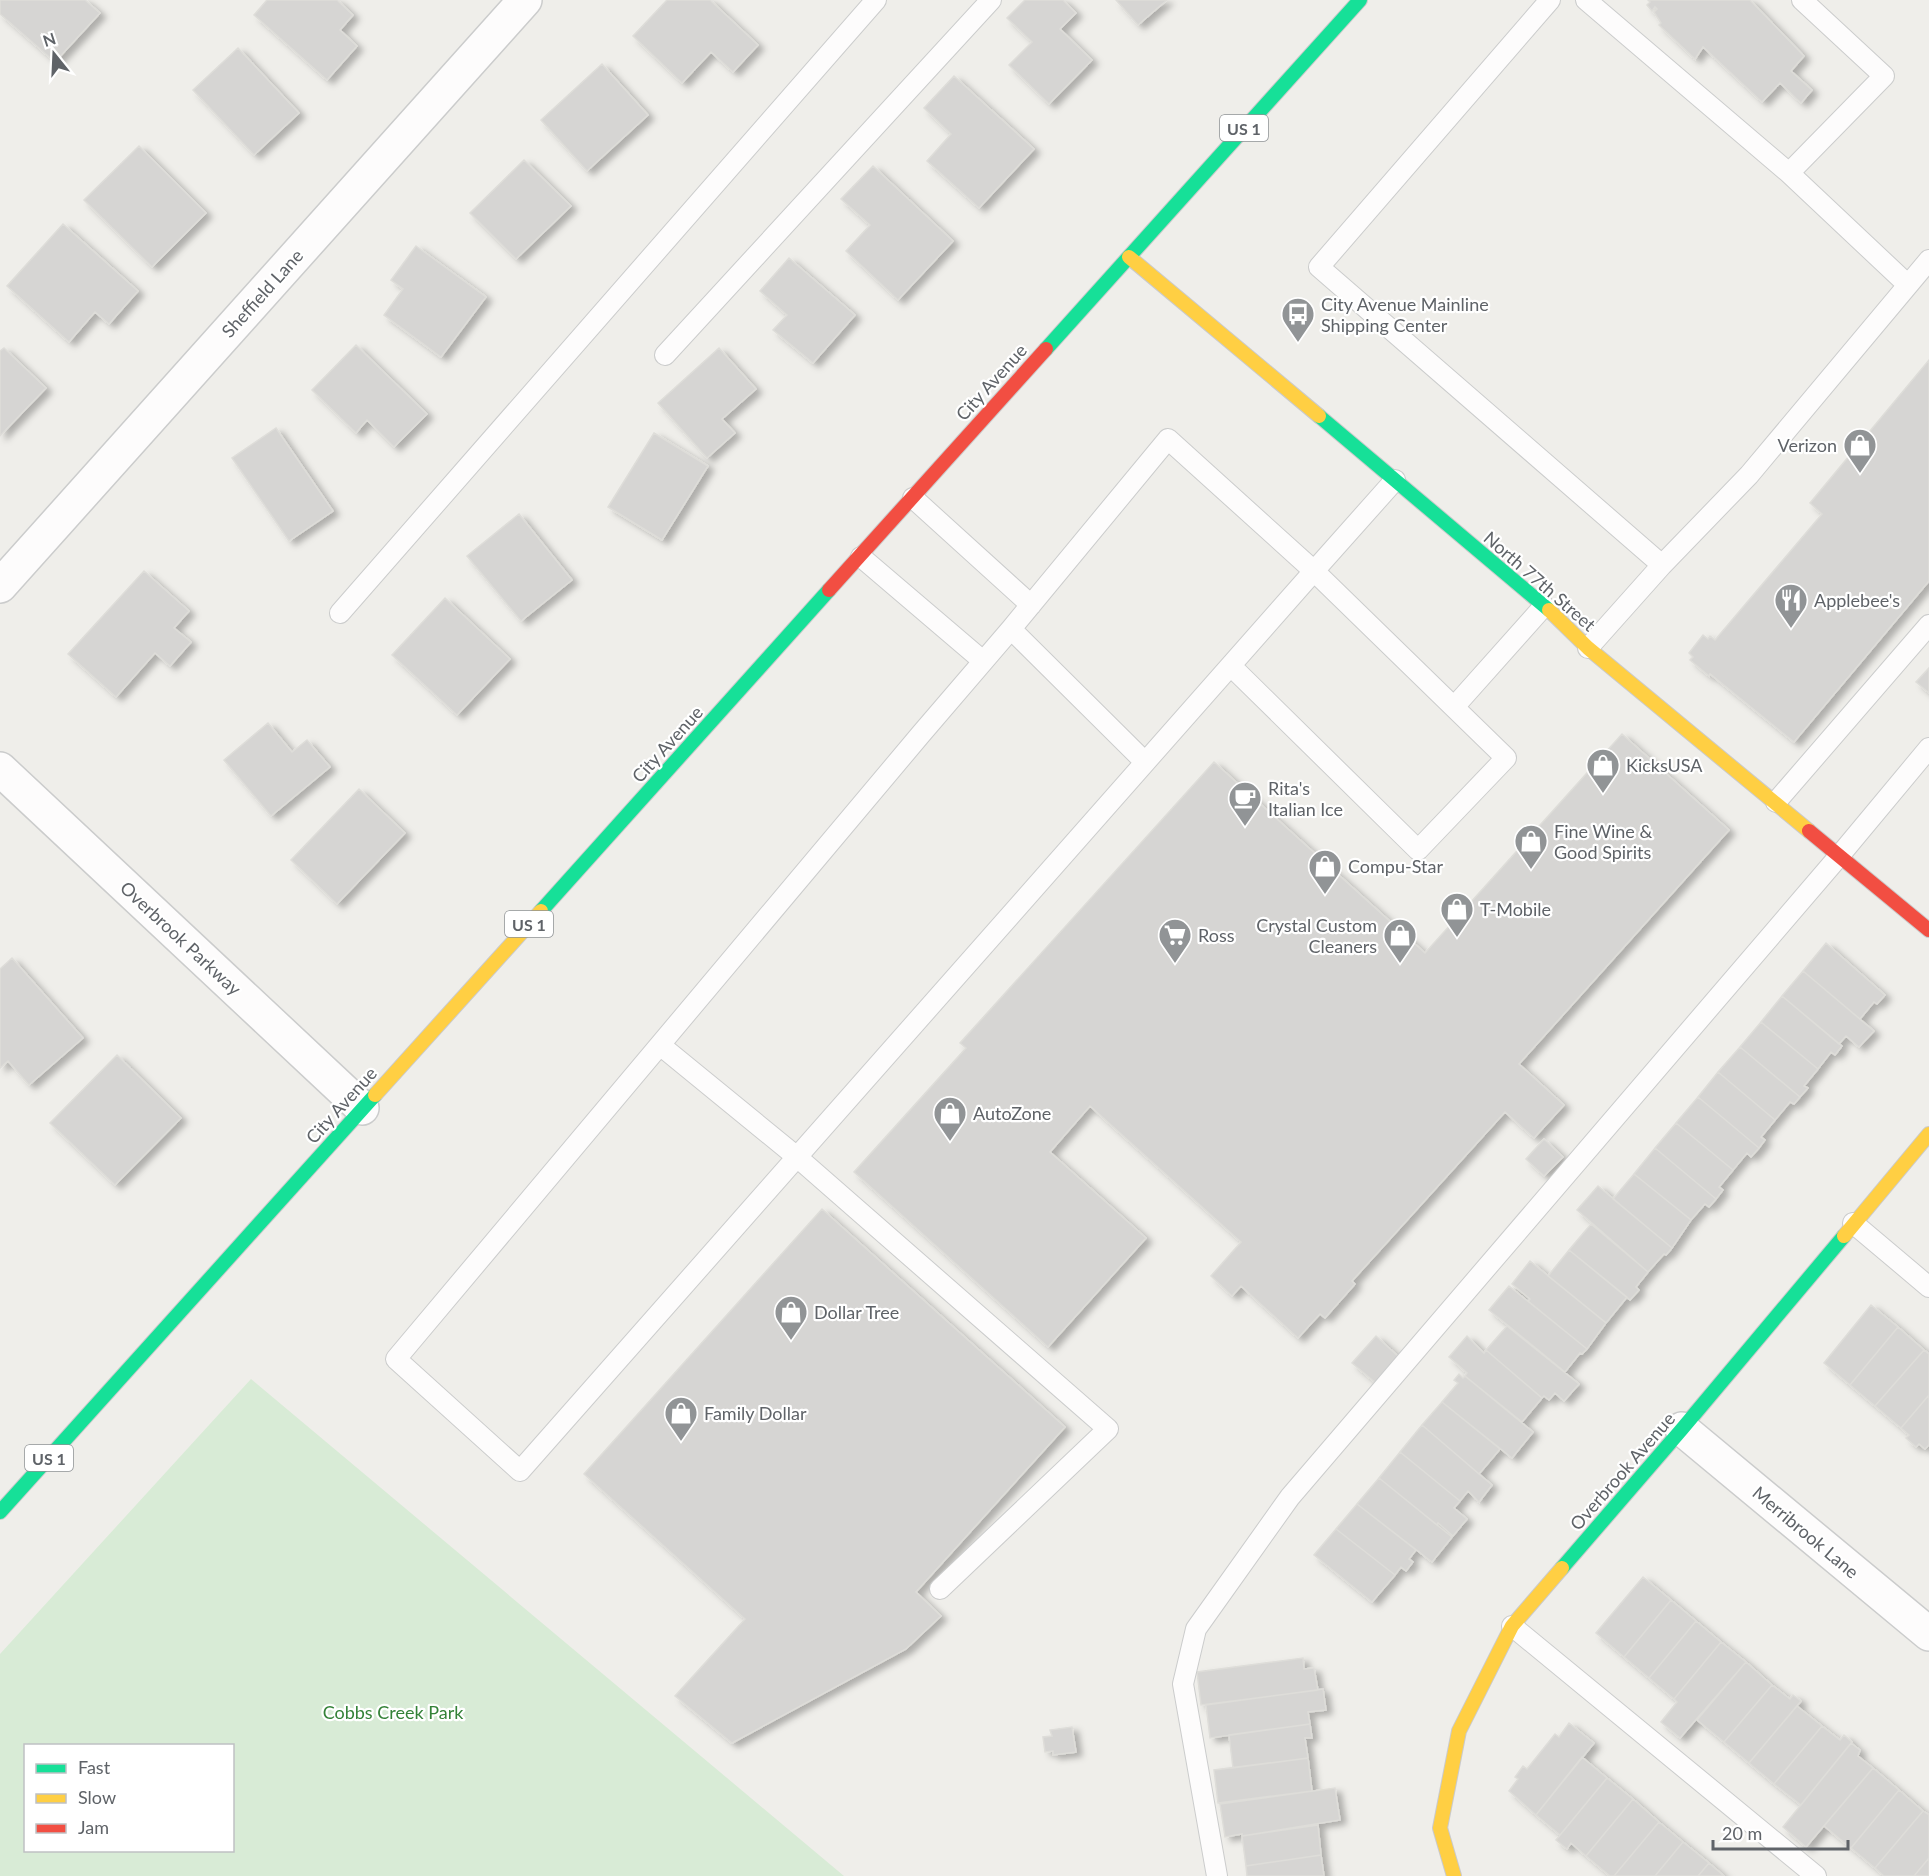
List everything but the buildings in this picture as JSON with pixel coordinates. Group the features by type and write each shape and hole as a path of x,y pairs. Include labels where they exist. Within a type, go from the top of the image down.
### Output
{"main road":[{"name":"City Avenue","path":"0,1512 1360,0"},
{"name":"North 77th Street","path":"1129,257 1544,606 1588,648 1929,930"},
{"name":"Overbrook Avenue","path":"1454,1876 1440,1828 1459,1731 1512,1626 1682,1429 1929,1134"}],"street":[{"name":"Sheffield Lane","path":"0,586 525,0"},
{"name":"Overbrook Parkway","path":"0,769 362,1108"},
{"name":"Merribrook Lane","path":"1682,1429 1929,1634"}],"lane":[{"path":"340,613 876,0"},
{"path":"665,355 991,0"},
{"path":"1550,0 1318,267 1662,565"},
{"path":"1586,0 1789,172 1908,285"},
{"path":"1789,172 1884,76 1802,0"},
{"path":"1588,648 1662,565 1749,475 1929,261"},
{"path":"1231,666 1418,850 1506,758 1314,571 1168,439 1011,630 396,1359 520,1471 1145,762 1231,666 1314,571 1395,480"},
{"path":"913,498 1031,605"},
{"path":"861,556 983,661"},
{"path":"1454,707 1544,606"},
{"path":"1776,802 1929,625"},
{"path":"1011,630 1145,762"},
{"path":"1217,1876 1183,1684 1196,1629 1290,1497 1929,748"},
{"path":"660,1045 797,1158 1108,1429 940,1589"},
{"path":"1853,1223 1929,1287"},
{"path":"1512,1626 1816,1876"}],"green space":[{"name":"Cobbs Creek Park","path":"251,1379 844,1876 0,1876 0,1654"}],"traffic: fast":[{"path":"1046,349 1360,0"},
{"path":"1319,416 1549,610"},
{"path":"541,911 829,590"},
{"path":"0,1512 375,1095"},
{"path":"1562,1568 1844,1236"}],"traffic: slow":[{"path":"1129,257 1319,416"},
{"path":"1549,610 1588,648 1809,831"},
{"path":"375,1095 541,911"},
{"path":"1844,1236 1929,1134"},
{"path":"1454,1876 1440,1828 1459,1731 1512,1626 1562,1568"}],"traffic: jam":[{"path":"829,590 1046,349"},
{"path":"1809,831 1929,930"}],"place":[{"name":"City Avenue Mainline Shipping Center","path":"1298,343"},
{"name":"Verizon","path":"1860,474"},
{"name":"Applebee's","path":"1791,629"},
{"name":"KicksUSA","path":"1603,794"},
{"name":"Rita's Italian Ice","path":"1245,827"},
{"name":"Fine Wine & Good Spirits","path":"1531,870"},
{"name":"Compu-Star","path":"1325,895"},
{"name":"T-Mobile","path":"1457,938"},
{"name":"Ross","path":"1175,964"},
{"name":"Crystal Custom Cleaners","path":"1400,964"},
{"name":"AutoZone","path":"950,1142"},
{"name":"Dollar Tree","path":"791,1341"},
{"name":"Family Dollar","path":"681,1442"}]}
